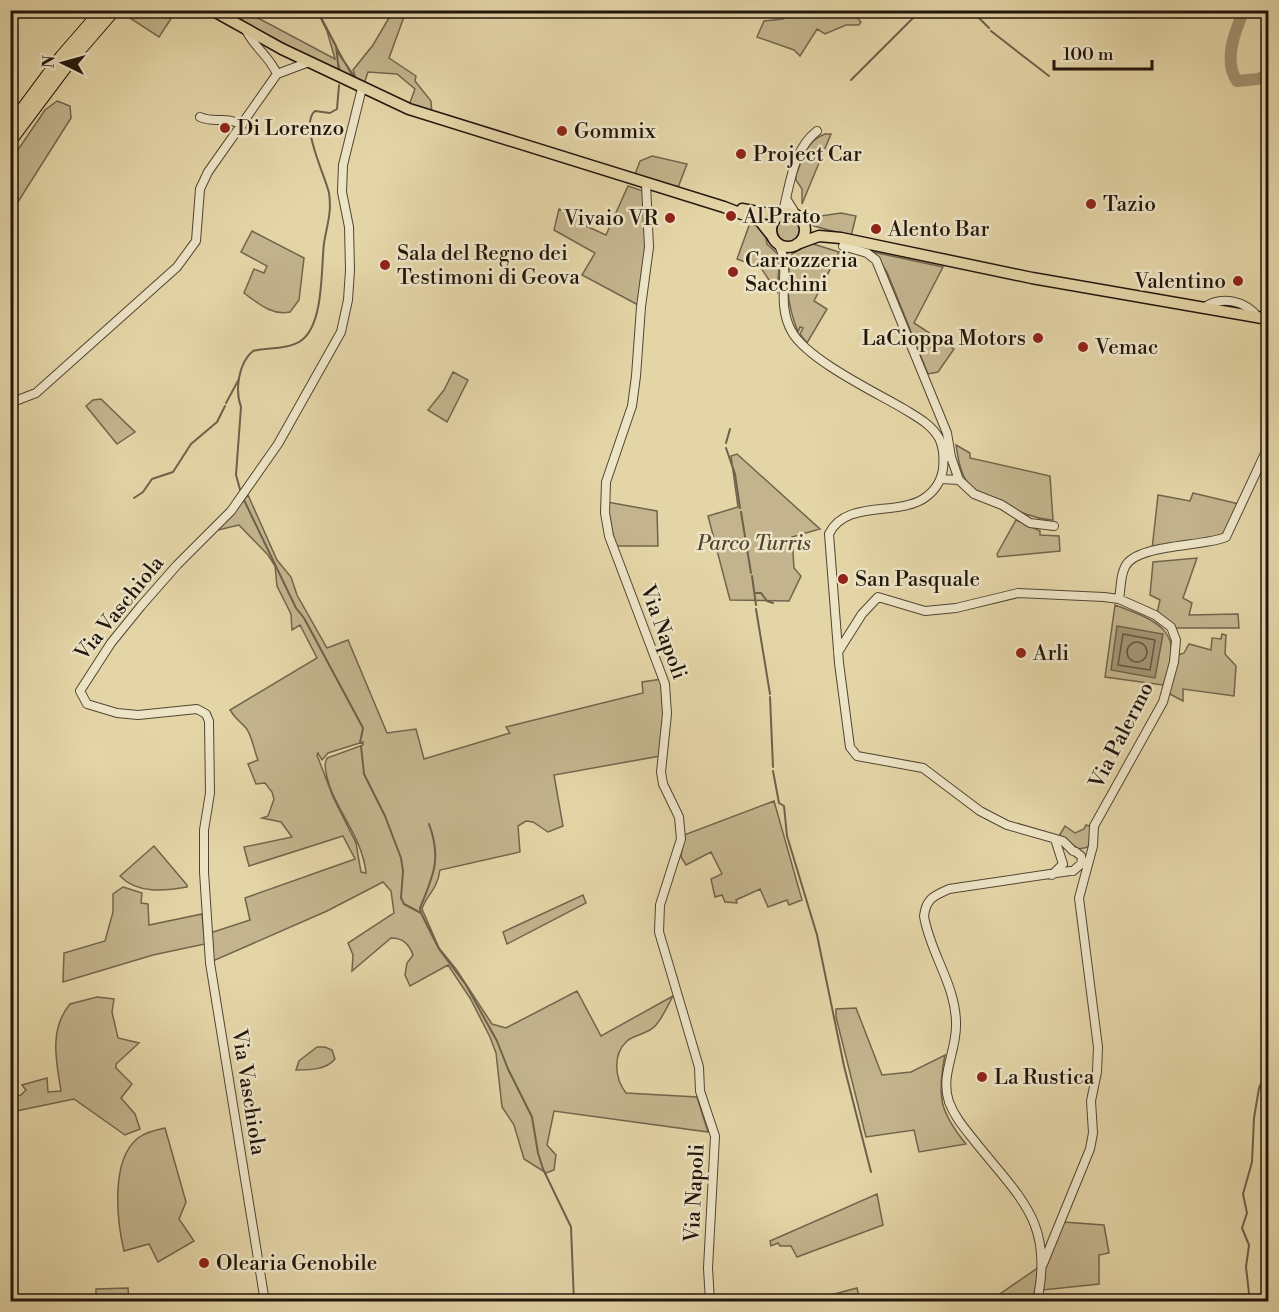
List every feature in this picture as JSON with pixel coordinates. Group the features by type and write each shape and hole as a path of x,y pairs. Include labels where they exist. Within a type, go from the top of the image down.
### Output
{"highway":[{"path":"10,126 62,56 102,10"},
{"path":"10,141 69,61 114,10"}],"main road":[{"path":"212,10 246,30 362,88 434,117 724,207 763,222 775,240 786,247 819,237 1032,278 1264,318"},
{"path":"724,207 799,218 811,227 842,242"},
{"path":"775,240 773,224 781,215"},
{"path":"796,245 805,230 799,218"}],"street":[{"path":"246,30 252,42 271,61 277,74"},
{"path":"10,403 36,393 177,267 196,241 200,189 277,74 309,62"},
{"name":"Via Vaschiola","path":"265,1302 210,963 204,872 204,830 210,793 208,718 197,709 163,714 117,713 87,704 80,692 111,643 141,606 231,510 278,444 341,332 348,300 350,270 349,226 342,192 343,165 362,88"},
{"path":"200,117 211,122 228,119 242,125"},
{"path":"781,215 805,144 817,131"},
{"name":"Via Napoli","path":"646,184 649,247 640,307 636,376 632,406 606,482 605,513 609,536 661,669 668,696 663,784 679,817 681,839 660,904 658,925 666,961 699,1067 700,1091 715,1136 708,1268 710,1302"},
{"path":"787,194 789,207 799,218"},
{"path":"775,240 784,256 783,304 792,333 802,344 826,362 924,422 939,438 959,480 974,494 991,500 1030,523 1054,526"},
{"path":"842,242 867,253 876,260 947,433 947,457 941,479 930,493 913,503 852,514 833,525 829,543 838,652 844,716 854,754 923,768 980,811 1007,825 1063,841 1081,856 1082,863 1067,866 1052,875 949,889 932,896 927,902 924,916 955,1008 955,1044 946,1085 950,1105 957,1120 1025,1203 1038,1234 1044,1264 1037,1302"},
{"path":"784,270 787,255 796,245"},
{"path":"1119,599 1125,566 1132,559 1149,551 1211,544 1226,537 1269,447"},
{"path":"941,479 959,480"},
{"name":"Via Palermo","path":"838,652 862,614 878,597 925,611 956,608 1018,593 1054,596 1086,595 1119,599 1162,619 1175,634 1176,647 1163,702 1094,826 1093,846 1083,879 1079,904 1098,1047 1097,1072 1090,1101 1093,1133 1090,1149 1044,1264"},
{"path":"1055,838 1067,866 1083,879"},
{"path":"1067,866 1075,851 1093,846"}],"green space":[{"path":"125,10 176,11 159,37 122,13"},
{"path":"222,11 245,11 335,59 327,31 317,11 355,80 340,73 339,65 338,72"},
{"path":"393,11 434,11 405,14 389,58 416,76 415,81 431,101 432,114 409,105 415,89 397,74 368,72 364,84 357,81 353,70 373,45"},
{"path":"793,11 861,11 855,15 861,22 859,25 846,25 825,34 817,29 800,56 794,50 757,37 764,21 783,19"},
{"path":"57,101 70,106 71,118 11,213 11,160 45,110"},
{"path":"825,134 831,134 802,204 802,189 796,180 796,175 809,146"},
{"path":"652,156 687,164 677,190 634,177 640,161"},
{"path":"628,186 643,191 647,249 640,306 582,275 595,253 554,230 559,209 587,220 586,226 606,235"},
{"path":"841,213 856,216 851,236 814,226 807,218"},
{"path":"789,218 798,221 801,230 798,239 789,242 780,239 777,230 780,221"},
{"path":"750,223 764,227 767,244 780,256 777,292 761,268 737,259"},
{"path":"252,231 304,258 299,300 290,312 271,310 244,293 254,269 264,273 267,266 241,252"},
{"path":"810,243 839,252 814,301 827,309 807,343 800,334 803,328 800,327 798,332 794,322 789,303 788,274 792,254"},
{"path":"868,251 943,267 914,323 954,349 938,372 928,374 887,272 878,258"},
{"path":"453,372 468,380 447,422 428,410 444,390"},
{"path":"101,399 135,432 117,444 86,406 93,400"},
{"path":"956,445 970,453 970,458 1050,476 1053,520 1007,507 973,488 963,474"},
{"name":"Parco Turris","path":"737,454 820,529 792,537 794,568 801,576 789,601 730,600 708,516 738,507 731,456"},
{"path":"1193,493 1239,504 1225,537 1152,549 1158,495 1190,501"},
{"path":"248,495 277,560 291,577 297,595 327,648 348,640 387,733 416,729 424,759 510,733 506,727 643,693 642,682 662,679 666,691 660,756 554,775 563,826 548,832 533,822 526,821 518,826 520,852 440,870 434,888 422,909 439,948 456,969 492,1024 506,1028 577,991 601,1036 673,996 653,1028 630,1039 622,1047 617,1060 619,1081 626,1093 697,1097 708,1132 554,1111 547,1145 556,1155 554,1170 546,1173 524,1159 514,1125 502,1107 496,1053 490,1037 470,998 448,965 410,986 405,975 407,963 413,955 405,942 391,938 352,971 353,955 348,943 394,913 391,891 383,882 327,911 213,961 210,933 250,920 245,898 355,859 343,836 249,866 244,847 292,837 281,822 262,818 268,816 274,799 272,792 265,783 256,784 248,764 258,760 251,739 246,728 230,710 317,658 300,625 292,630 291,614 277,586 275,566 268,555 239,525 218,530","holes":["363,742 363,745 327,758 325,764 327,778 358,844 366,873 361,872 356,843 333,797 317,755 318,753 322,760 328,753"]},
{"path":"607,502 657,511 658,546 615,546"},
{"path":"1016,520 1040,531 1040,535 1059,536 1060,551 998,557 997,554"},
{"path":"1197,558 1183,598 1192,603 1189,615 1238,614 1239,628 1174,628 1157,613 1160,600 1150,595 1153,562"},
{"path":"1115,605 1156,623 1170,641 1172,652 1170,667 1163,685 1105,677"},
{"path":"1222,634 1226,635 1225,654 1236,666 1234,696 1183,689 1183,701 1168,693 1178,655 1184,653 1189,644 1211,650 1212,638 1221,639"},
{"path":"774,801 802,900 789,905 787,900 768,907 760,889 736,900 737,903 725,902 722,895 715,897 711,879 722,874 711,852 686,865 681,857 684,835"},
{"path":"1086,825 1093,827 1088,847 1079,849 1059,836 1065,826 1075,833 1084,829"},
{"path":"154,846 187,887 152,890 135,886 120,876"},
{"path":"123,887 142,893 141,903 148,904 149,925 202,914 205,944 153,955 63,982 64,953 105,941 113,912 113,894"},
{"path":"583,895 586,903 507,944 503,932"},
{"path":"97,997 114,999 112,1012 118,1038 139,1043 116,1064 116,1068 132,1084 121,1098 135,1114 140,1129 125,1135 74,1099 11,1112 11,1097 21,1095 26,1090 22,1085 47,1078 48,1092 61,1091 56,1046 59,1024 70,1004"},
{"path":"856,1008 882,1075 911,1072 945,1055 941,1082 942,1103 950,1122 966,1144 919,1152 914,1130 866,1137 836,1017 836,1009"},
{"path":"317,1047 332,1050 335,1059 322,1067 296,1070 299,1061"},
{"path":"165,1128 186,1202 179,1219 194,1241 158,1262 149,1244 124,1251 119,1224 118,1192 119,1176 129,1148 141,1136"},
{"path":"877,1194 883,1225 797,1257 791,1246 780,1246 778,1243 771,1246 770,1241"},
{"path":"1063,1222 1104,1225 1109,1253 1099,1255 1099,1284 1043,1290 1046,1263"},
{"path":"1039,1267 1033,1301 990,1302 994,1298"},
{"path":"128,1288 129,1301 96,1301 96,1289"},
{"path":"857,1288 860,1301 808,1301"}],"water":[{"path":"1117,626 1163,634 1155,678 1111,670"}],"waterway":[{"path":"317,10 336,46 339,72"},
{"path":"851,80 921,10"},
{"path":"1244,10 1232,46 1233,73 1237,81 1258,79 1268,75"},
{"path":"977,16 989,28"},
{"path":"991,31 1049,76"},
{"path":"337,51 354,76"},
{"path":"241,493 236,475 241,407 238,385 241,370 253,351 285,347 302,340 309,332 318,308 330,200 314,150 310,127 315,111 330,113 337,109 339,85"},
{"path":"226,403 239,379"},
{"path":"134,498 143,492 152,479 173,472 191,444 217,422 225,406"},
{"path":"726,443 730,429"},
{"path":"726,448 735,474 740,508"},
{"path":"244,500 296,608 304,618 363,728 360,743"},
{"path":"741,512 751,573"},
{"path":"752,576 756,605"},
{"path":"756,593 761,593 767,601 773,603"},
{"path":"756,609 770,694"},
{"path":"770,697 773,767"},
{"path":"361,746 364,774 385,816 401,858 403,871 401,898 404,904 421,913 439,949 466,985 497,1041 532,1117 543,1169 571,1227 574,1302"},
{"path":"773,771 779,803 784,806 787,836 817,935 844,1066 871,1172"},
{"path":"421,913 420,908 432,877 435,858 435,847 429,824"},
{"path":"1268,885 1268,898"},
{"path":"1250,1302 1246,1267 1249,1245 1242,1228 1247,1213 1243,1194 1252,1162 1254,1118 1259,1088 1268,1069"}],"place":[{"name":"Di Lorenzo","path":"225,128"},
{"name":"Gommix","path":"562,131"},
{"name":"Project Car","path":"741,154"},
{"name":"Tazio","path":"1091,204"},
{"name":"Al Prato","path":"731,216"},
{"name":"Vivaio VR","path":"670,218"},
{"name":"Alento Bar","path":"876,229"},
{"name":"Sala del Regno dei Testimoni di Geova","path":"385,265"},
{"name":"Carrozzeria Sacchini","path":"733,272"},
{"name":"Valentino","path":"1238,281"},
{"name":"LaCioppa Motors","path":"1038,338"},
{"name":"Vemac","path":"1083,347"},
{"name":"San Pasquale","path":"843,579"},
{"name":"Arli","path":"1021,653"},
{"name":"La Rustica","path":"982,1077"},
{"name":"Olearia Genobile","path":"204,1263"}]}
